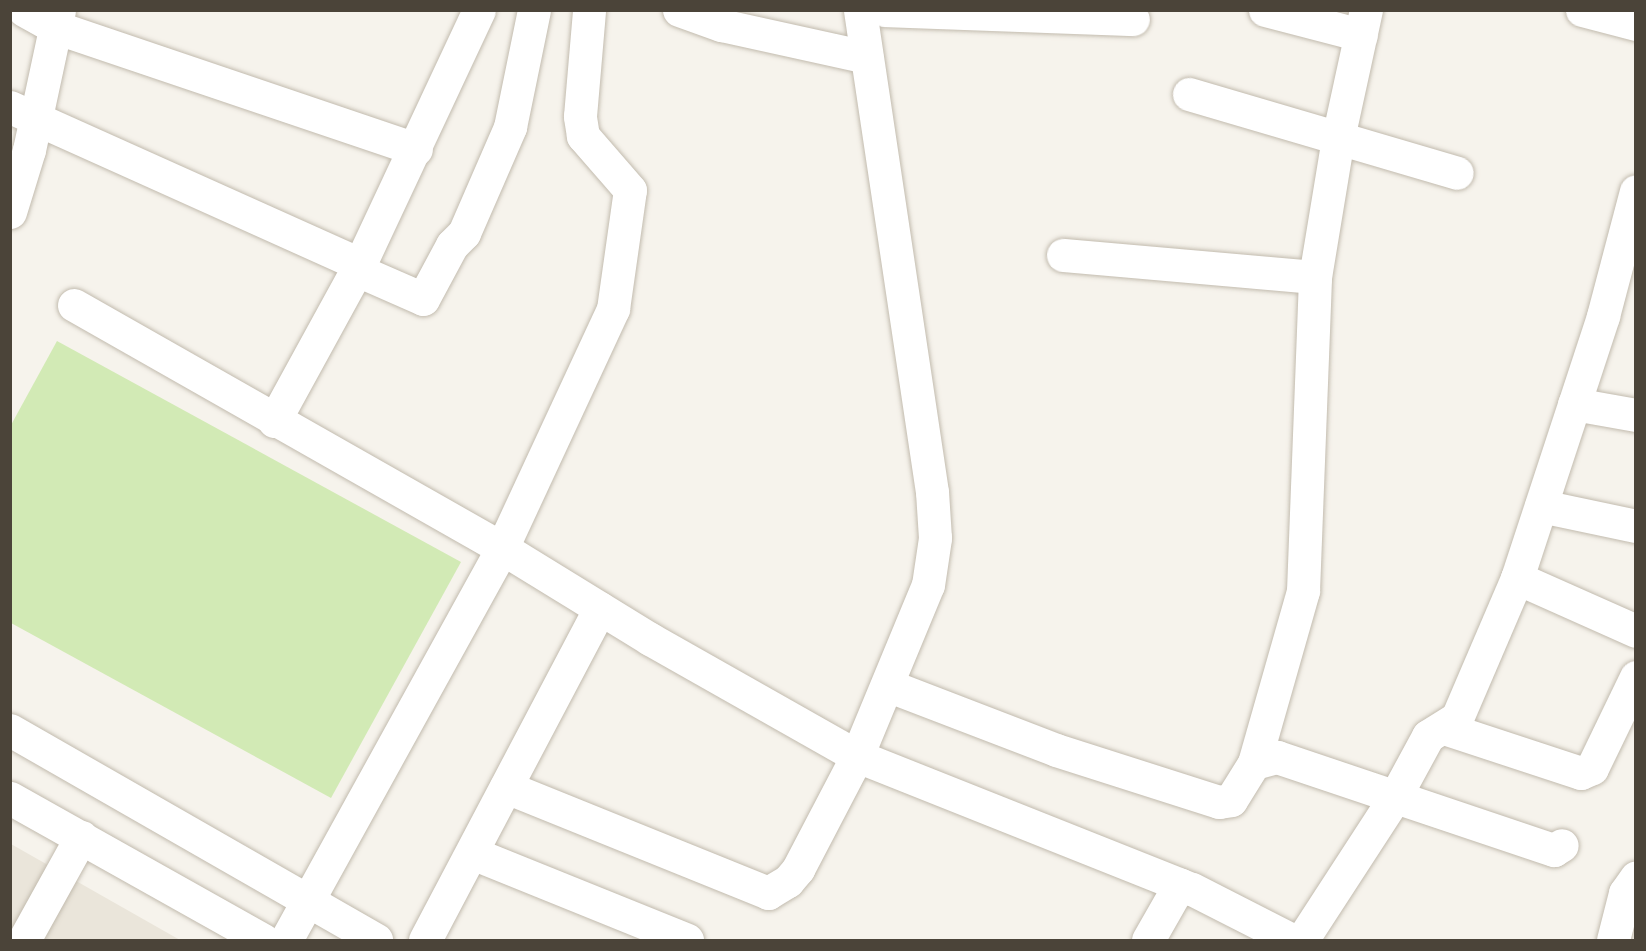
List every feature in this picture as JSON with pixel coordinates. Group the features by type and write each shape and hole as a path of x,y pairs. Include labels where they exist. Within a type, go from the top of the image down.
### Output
{"street":[{"path":"24,10 57,19 416,149"},
{"path":"274,421 359,267 479,10"},
{"path":"23,113 359,267 423,299 452,245 464,233 510,127 534,10"},
{"path":"286,940 502,548 613,309 630,190 583,136 580,116 589,10"},
{"path":"679,10 721,25 867,57"},
{"path":"506,787 768,893 788,881 798,869 857,756 928,585 935,538 932,492 860,10"},
{"path":"885,10 1133,19"},
{"path":"887,685 1056,750 1219,802 1231,800 1254,763 1303,591 1315,278 1338,138 1363,23 1265,10"},
{"path":"1586,11 1635,24"},
{"path":"12,204 23,113 57,19"},
{"path":"1190,94 1457,173"},
{"path":"1302,940 1396,795 1428,736 1444,729 1458,718 1517,578 1603,316 1635,191"},
{"path":"1063,255 1315,278"},
{"path":"74,305 274,421 502,548 600,608 857,756 1180,884 1292,940"},
{"path":"1574,404 1635,415"},
{"path":"1541,506 1635,526"},
{"path":"1517,578 1635,632"},
{"path":"425,940 600,608"},
{"path":"1444,729 1581,773 1592,768 1635,677"},
{"path":"10,730 376,940"},
{"path":"1254,763 1276,757 1396,795 1554,850 1562,845"},
{"path":"10,798 263,940"},
{"path":"24,940 81,837"},
{"path":"472,853 687,940"},
{"path":"1613,940 1625,893 1635,877"},
{"path":"1148,940 1180,884"}],"shaded area":[{"path":"11,844 180,940 11,940"}],"green space":[{"path":"57,341 461,562 331,798 11,623 11,425"}]}
